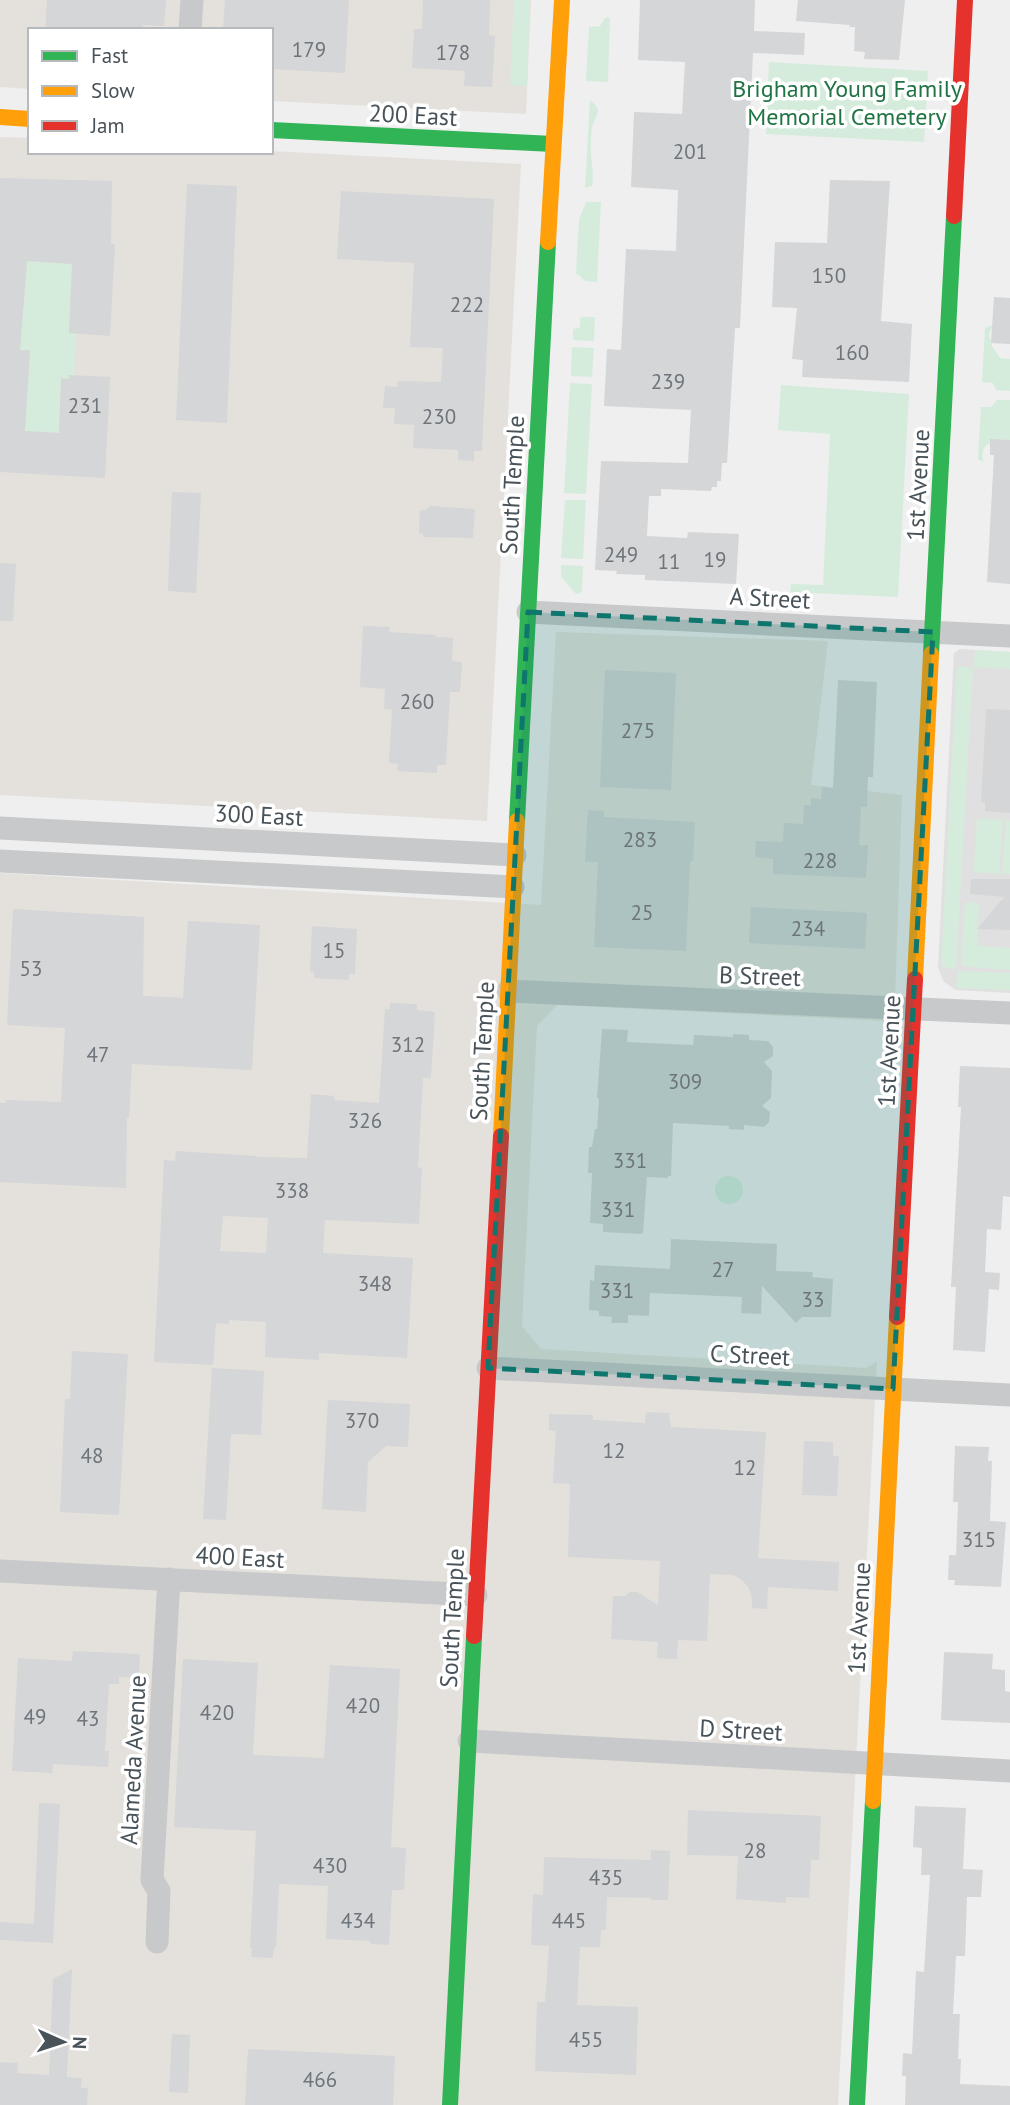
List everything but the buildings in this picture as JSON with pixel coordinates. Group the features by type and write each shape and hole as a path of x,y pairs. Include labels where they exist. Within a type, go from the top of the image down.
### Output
{"street":[{"path":"191,28 192,0"},
{"name":"South Temple","path":"450,2105 562,0"},
{"name":"1st Avenue","path":"857,2105 965,0"},
{"path":"0,117 28,119"},
{"name":"200 East","path":"273,130 553,144"},
{"name":"A Street","path":"528,612 1010,636"},
{"name":"300 East","path":"0,828 515,855"},
{"path":"0,860 513,887"},
{"name":"B Street","path":"508,991 1010,1013"},
{"name":"C Street","path":"488,1368 1010,1395"},
{"name":"400 East","path":"0,1571 477,1595"},
{"name":"Alameda Avenue","path":"157,1942 159,1891 152,1880 169,1579"},
{"name":"D Street","path":"469,1741 1010,1771"}],"highlighted area":[{"path":"528,612 933,632 893,1389 488,1368"}],"shaded area":[{"path":"0,0 531,0 526,114 273,101 273,28 28,28 28,89 0,87"},
{"path":"0,137 28,138 28,154 273,154 273,151 521,164 487,821 0,795"},
{"path":"556,632 828,641 811,785 902,795 894,1029 885,1021 557,1005 537,1026 522,1326 541,1349 866,1368 877,1362 838,2105 0,2105 0,873 541,905"},
{"path":"960,649 1010,652 1010,993 956,990 944,982 938,968 954,653"}],"green space":[{"path":"514,0 530,0 527,86 514,86 510,82"},
{"path":"606,17 610,18 608,82 586,81 589,27 600,26"},
{"name":"Brigham Young Family Memorial Cemetery","path":"769,62 928,71 924,142 766,134"},
{"path":"590,100 598,110 591,134 592,186 585,188"},
{"path":"586,202 601,202 597,282 585,281 576,274 579,219"},
{"path":"27,261 72,264 69,333 76,334 74,375 69,375 69,379 61,379 59,433 25,431 30,351 20,350 0,308 24,309"},
{"path":"595,317 594,341 573,340 573,329 580,327 580,318"},
{"path":"993,326 989,334 992,346 1000,358 1010,359 1010,391 996,390 993,383 982,382 985,328"},
{"path":"572,347 594,348 592,377 571,376"},
{"path":"570,383 592,384 586,494 564,493"},
{"path":"781,385 909,394 898,597 790,592 791,584 823,585 830,434 778,430"},
{"path":"997,400 1010,400 1010,441 993,442 985,446 983,462 978,459 981,407 991,407"},
{"path":"565,500 586,500 583,559 561,558"},
{"path":"561,565 583,566 582,591 579,594 561,577"},
{"path":"975,650 1010,652 1010,669 973,667"},
{"path":"957,666 973,668 956,969 941,966"},
{"path":"977,819 1003,820 999,874 974,872"},
{"path":"1006,820 1010,821 1010,874 1002,874"},
{"path":"965,902 979,903 977,946 1010,948 1010,970 961,966"},
{"path":"958,971 1010,973 1010,990 956,988"},
{"path":"729,1176 739,1180 743,1190 739,1200 729,1204 719,1200 715,1190 719,1180"}],"traffic: fast":[{"path":"273,130 553,144"},
{"path":"931,654 954,216"},
{"path":"517,821 548,242"},
{"path":"450,2105 474,1636"},
{"path":"857,2105 873,1801"}],"traffic: slow":[{"path":"548,242 562,0"},
{"path":"0,117 28,119"},
{"path":"915,979 931,654"},
{"path":"501,1136 517,821"},
{"path":"873,1801 897,1317"}],"traffic: jam":[{"path":"954,216 965,0"},
{"path":"897,1317 915,979"},
{"path":"474,1636 501,1136"}]}
